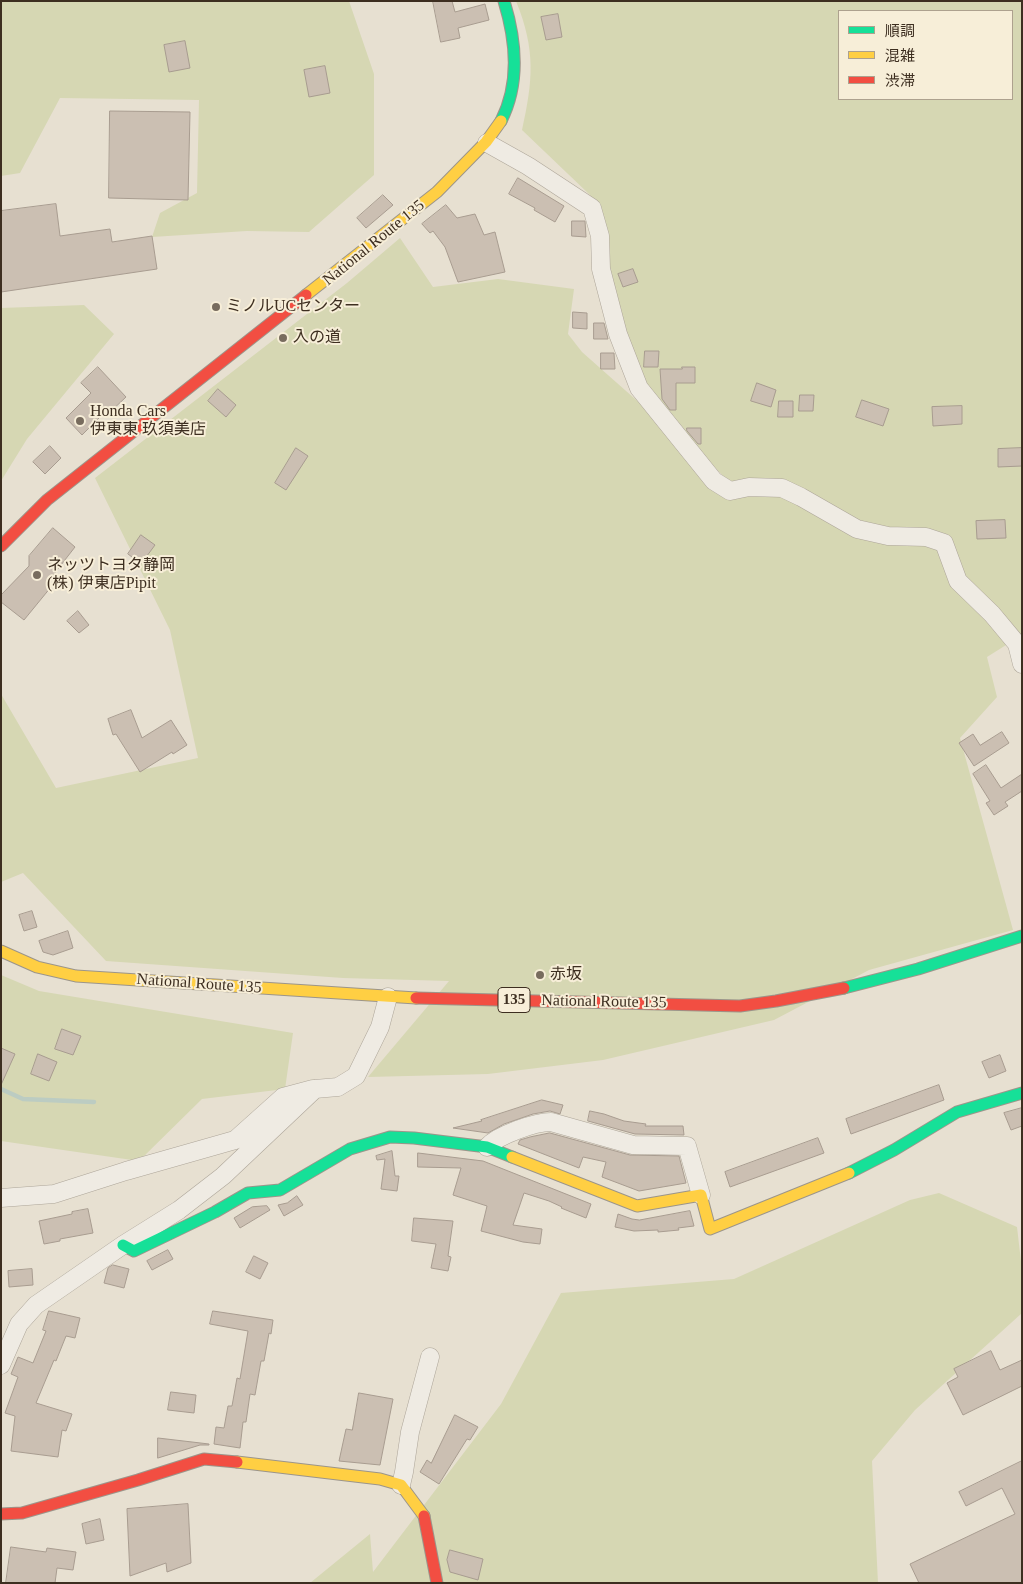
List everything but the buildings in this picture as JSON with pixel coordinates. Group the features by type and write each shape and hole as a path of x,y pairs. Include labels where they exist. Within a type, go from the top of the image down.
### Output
{"main road":[{"name":"National Route 135","path":"1,546 47,500 437,192 487,143 505,114 513,93 515,60 504,1"},
{"name":"National Route 135","path":"1,951 37,966 76,976 388,996 748,1005 780,1002 832,992 905,973 1022,936"},
{"path":"124,1245 134,1251 215,1212 248,1193 280,1190 350,1149 390,1137 487,1147 637,1206 701,1195 710,1229 854,1171 894,1150 957,1112 1022,1093"},
{"path":"1,1514 22,1514 204,1459 279,1466 328,1474 380,1479 401,1485 425,1517 437,1583"}],"street":[{"path":"487,143 528,166 592,208 600,236 603,278 618,334 639,388 714,481 730,491 750,487 782,488 801,496 857,529 888,536 926,537 944,543 958,581 992,614 1017,644 1022,664"},
{"path":"1,1198 54,1194 235,1140 283,1097 315,1089 338,1087 356,1076 380,1027 388,996"},
{"path":"1,1365 19,1324 36,1304 179,1210 223,1176 315,1089"},
{"path":"487,1147 493,1140 541,1122 551,1122 633,1145 687,1146 701,1195"},
{"path":"401,1485 410,1432 430,1357"}],"green space":[{"path":"1,1 349,1 374,74 374,175 309,232 247,231 152,237 160,213 197,193 199,100 60,98 20,173 1,176"},
{"path":"516,1 1022,1 1022,635 987,657 997,697 960,738 1013,930 869,970 774,1020 603,1060 488,1074 368,1077 449,981 343,978 106,961 23,873 1,882 1,694 56,788 198,758 170,630 95,478 347,283 400,238 433,287 498,279 574,289 568,334 582,352 643,406 693,454 730,483 692,444 649,391 596,252 590,195 522,130 529,96 531,66 527,35"},
{"path":"84,305 114,334 27,439 1,481 1,308"},
{"path":"1,975 39,991 293,1033 285,1089 202,1099 139,1161 1,1141"},
{"path":"939,1193 1017,1227 1022,1270 1022,1313 915,1410 872,1461 878,1583 310,1583 370,1534 373,1572 501,1404 561,1293 734,1279 910,1200"}],"waterway":[{"path":"1,1089 23,1099 94,1102"}],"traffic: fast":[{"path":"501,121 511,92 514,62 511,31 504,1"},
{"path":"844,988 918,969 1022,936"},
{"path":"849,1173 894,1150 957,1112 1022,1093"},
{"path":"123,1245 134,1251 215,1212 248,1193 280,1190 350,1149 390,1137 487,1147 512,1157"}],"traffic: slow":[{"path":"306,295 437,192 486,142 501,121"},
{"path":"1,951 37,967 76,976 416,998"},
{"path":"512,1157 637,1206 701,1195 710,1229 849,1173"},
{"path":"237,1462 380,1479 401,1485 424,1516"}],"traffic: jam":[{"path":"1,546 47,500 306,295"},
{"path":"416,998 740,1006 844,988"},
{"path":"1,1514 22,1513 204,1459 237,1462"},
{"path":"424,1516 437,1583"}],"place":[{"name":"ミノルUCセンター","path":"216,307"},
{"name":"入の道","path":"283,338"},
{"name":"Honda Cars 伊東東 玖須美店","path":"80,421"},
{"name":"ネッツトヨタ静岡 (株) 伊東店Pipit","path":"37,575"},
{"name":"赤坂","path":"540,975"}]}
